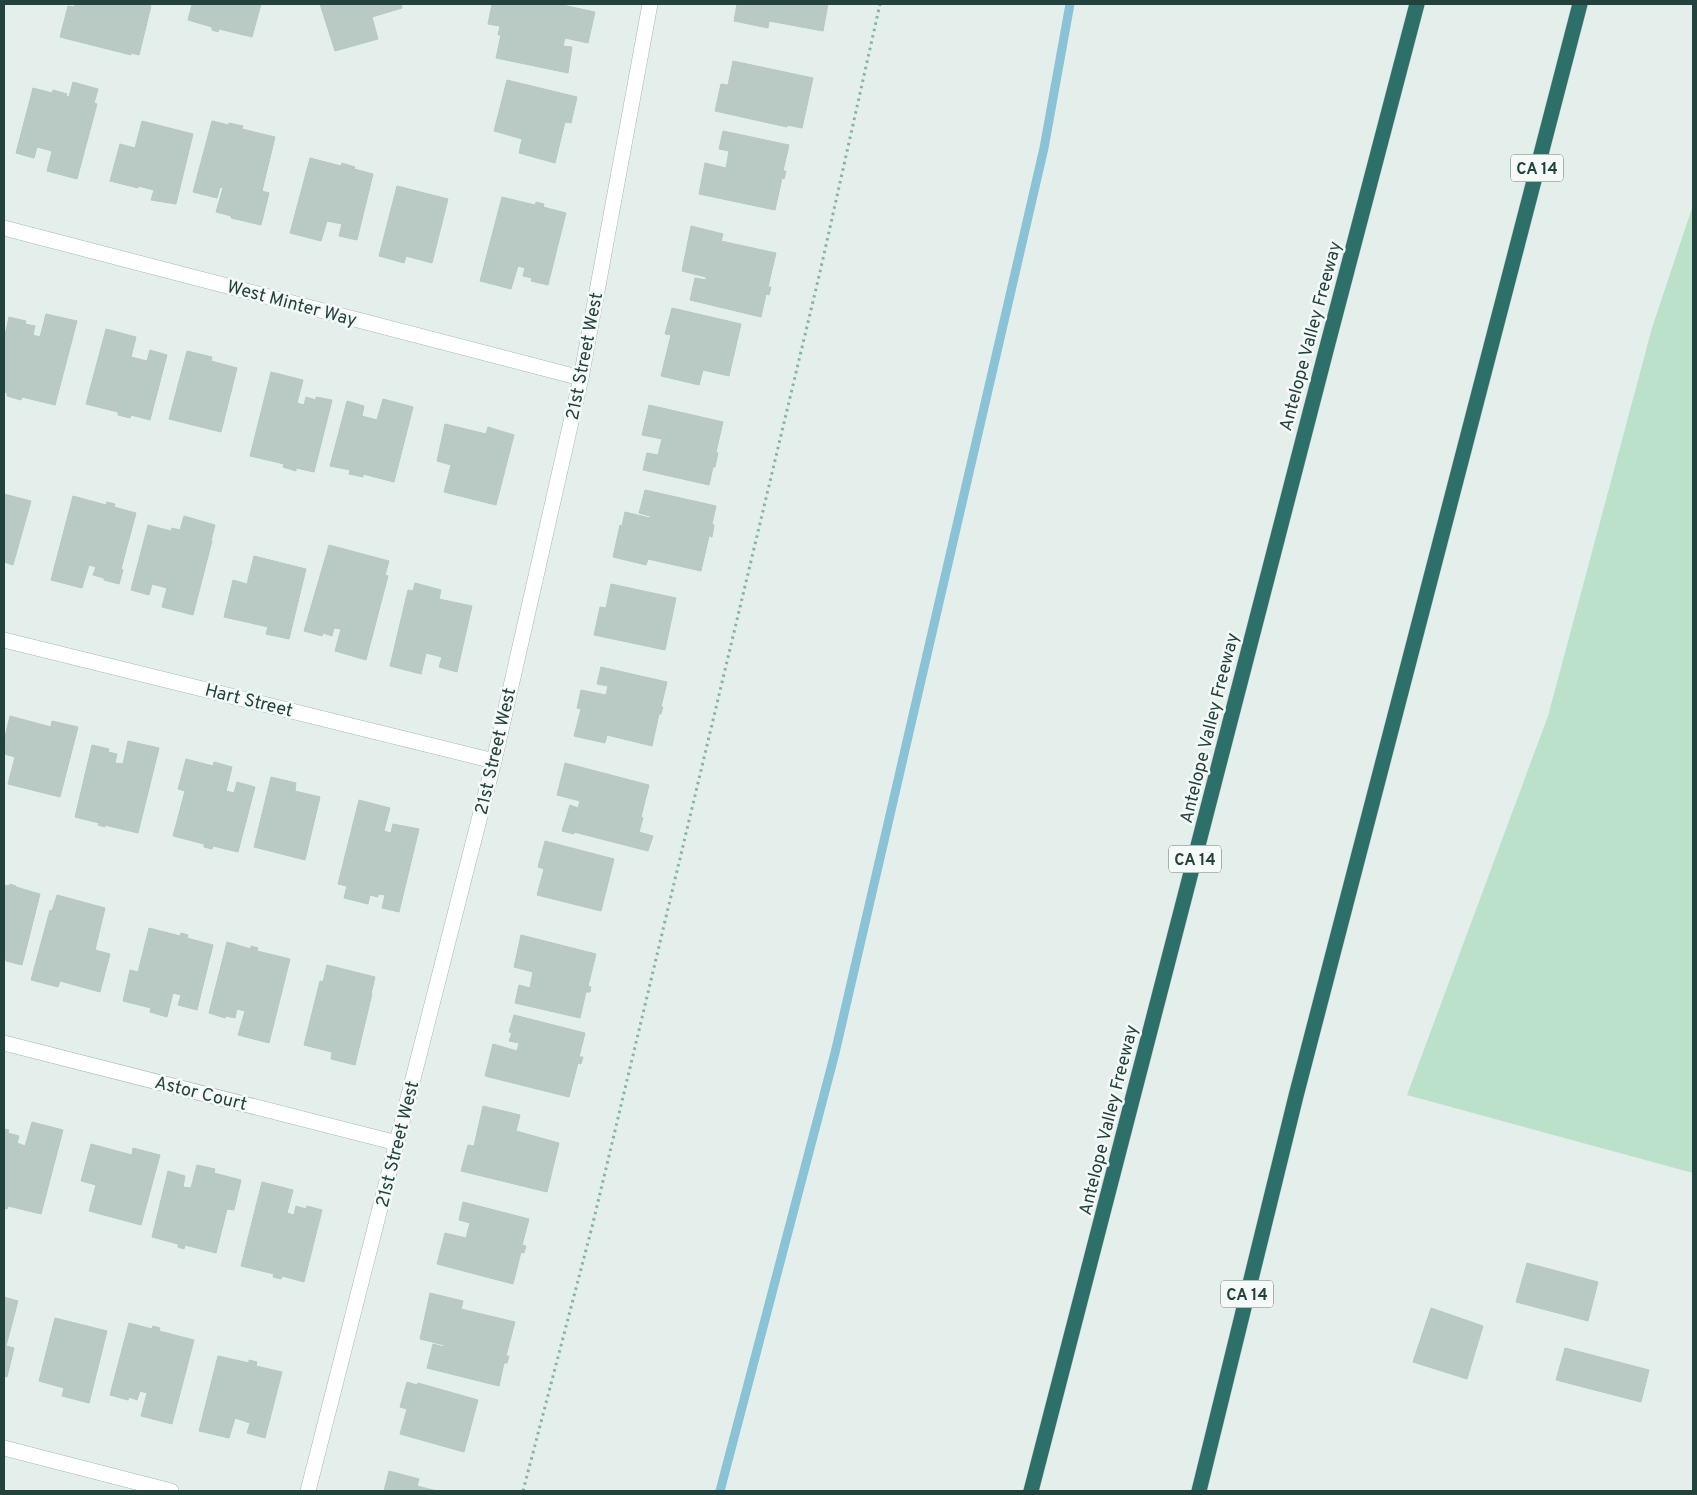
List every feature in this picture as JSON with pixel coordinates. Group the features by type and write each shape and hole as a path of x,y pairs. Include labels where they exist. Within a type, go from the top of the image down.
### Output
{"highway":[{"name":"CA 14","path":"1199,1491 1296,1096 1580,4"},
{"name":"Antelope Valley Freeway","path":"1031,1491 1413,8"}],"street":[{"name":"21st Street West","path":"308,1491 494,761 580,378 650,4"},
{"name":"West Minter Way","path":"4,228 580,378"},
{"name":"Hart Street","path":"4,640 494,761"},
{"name":"Astor Court","path":"4,1043 397,1143"},
{"path":"4,1448 171,1491"}],"path":[{"path":"524,1491 594,1218 820,272 880,4"}],"green space":[{"path":"1693,205 1693,1173 1407,1095 1548,716 1652,328"}],"building":[{"path":"75,4 143,4 151,6 139,55 131,53 131,55 60,37 68,6 74,7"},
{"path":"192,4 261,4 252,37 219,29 218,32 212,30 212,27 188,20"},
{"path":"320,4 401,4 402,8 372,17 378,39 335,51"},
{"path":"492,4 558,4 595,12 588,43 565,38 563,46 572,47 568,73 496,58 501,35 498,35 500,26 488,24"},
{"path":"737,4 828,4 823,31 769,21 768,28 734,21"},
{"path":"733,61 813,78 802,128 787,125 787,127 715,111 721,84 728,85"},
{"path":"507,80 577,97 571,123 565,122 555,163 519,153 522,139 494,131"},
{"path":"73,82 98,89 94,103 97,104 77,179 47,171 52,151 37,147 34,158 16,153 33,88 52,93 53,90 67,94 66,96 69,97"},
{"path":"142,121 193,134 176,204 151,200 154,190 110,181 120,144 135,148"},
{"path":"212,121 243,126 242,129 275,137 262,191 269,193 261,225 231,218 231,216 216,212 223,188 220,187 217,198 193,192"},
{"path":"723,131 789,145 783,171 786,171 784,179 782,178 775,210 699,194 705,163 726,168 729,151 719,149"},
{"path":"310,158 341,166 342,163 355,167 354,169 373,174 357,240 339,236 342,224 327,221 321,241 290,233"},
{"path":"397,186 448,199 432,263 406,256 404,263 379,256"},
{"path":"502,197 535,205 536,202 544,204 543,207 566,213 548,285 531,281 532,278 523,276 525,268 518,266 511,289 480,281"},
{"path":"691,226 723,234 721,241 776,253 768,287 771,287 769,295 766,294 761,317 690,300 695,278 706,280 706,277 682,271"},
{"path":"672,308 741,324 729,376 703,370 699,385 661,376 671,335 665,334"},
{"path":"46,314 77,321 55,405 22,397 21,400 7,396 7,393 4,392 4,339 9,317 26,321 25,324 35,326 33,335 40,337"},
{"path":"106,329 136,337 131,357 147,361 150,350 167,355 150,420 131,415 130,418 118,415 118,412 86,404"},
{"path":"187,351 212,357 211,361 237,368 221,432 169,419"},
{"path":"271,372 303,380 297,403 304,405 306,397 316,400 316,397 332,400 314,472 296,468 296,471 283,467 284,464 250,456"},
{"path":"383,399 413,407 394,482 363,474 363,477 349,474 350,470 330,466 347,401 364,406 362,416 377,420"},
{"path":"649,405 723,422 716,452 718,453 715,467 713,467 709,485 643,470 647,453 658,455 662,439 642,435"},
{"path":"445,424 486,434 488,427 514,435 496,505 444,492 451,465 437,461"},
{"path":"645,490 716,506 712,524 714,525 712,537 709,536 701,571 648,559 646,565 613,557 625,512 650,518 650,516 639,513"},
{"path":"4,494 31,501 13,565 4,562"},
{"path":"73,496 106,505 107,502 115,504 114,507 136,513 121,569 123,570 119,584 93,575 96,567 89,565 82,588 51,580"},
{"path":"184,516 215,525 193,615 162,607 167,588 152,584 149,595 131,590 148,525 171,531 172,528 180,530"},
{"path":"329,545 389,561 385,575 388,576 366,660 335,651 341,629 334,628 332,636 323,633 322,636 304,631"},
{"path":"254,556 306,569 289,639 266,634 268,627 224,617 233,580 247,584"},
{"path":"415,583 441,590 439,599 472,606 457,672 439,667 442,657 426,653 421,674 390,666 408,590 413,591"},
{"path":"611,584 676,598 665,650 594,635 600,607 606,608"},
{"path":"601,667 667,682 661,707 663,707 661,714 659,714 652,746 607,735 605,743 574,736 581,709 577,708 581,690 606,695 608,686 597,684"},
{"path":"10,716 51,727 52,721 78,727 60,797 8,784 15,757 4,754 4,741"},
{"path":"128,741 159,748 138,833 105,825 105,827 98,825 99,823 75,817 92,745 109,749 108,752 117,754 115,763 123,764"},
{"path":"186,759 213,766 214,762 232,767 226,791 234,793 237,782 255,787 238,852 213,846 212,849 204,847 204,844 173,836 185,791 178,789"},
{"path":"565,763 649,785 639,832 653,836 648,851 574,832 574,834 562,831 570,805 578,808 580,801 557,795"},
{"path":"271,777 296,783 295,791 320,797 305,860 254,847"},
{"path":"359,800 390,808 384,831 391,833 393,824 419,829 399,912 382,908 385,895 378,894 378,897 370,895 368,904 344,898 347,886 338,884"},
{"path":"545,841 614,859 601,911 537,895 544,869 538,867"},
{"path":"10,884 40,894 22,965 4,959 4,885 9,886"},
{"path":"57,895 105,908 95,950 110,954 100,992 60,981 58,987 31,980 50,910 52,911"},
{"path":"149,928 180,936 181,933 188,935 187,938 213,945 197,1010 178,1005 181,995 173,993 167,1017 150,1012 151,1008 123,1001 130,970 138,972"},
{"path":"521,935 596,954 588,986 591,987 590,992 586,992 580,1018 515,1003 519,985 530,988 533,972 514,967"},
{"path":"227,942 251,949 251,946 258,948 257,951 290,959 269,1043 238,1035 245,1011 237,1009 235,1018 226,1016 225,1018 209,1013"},
{"path":"327,965 375,977 355,1065 331,1059 332,1052 304,1045 320,981 323,982"},
{"path":"514,1015 585,1033 579,1057 583,1057 581,1064 578,1063 569,1097 485,1076 493,1044 517,1051 519,1043 509,1041 512,1033 509,1032"},
{"path":"483,1106 520,1115 516,1131 559,1143 547,1192 461,1171 468,1145 474,1146"},
{"path":"32,1122 63,1130 41,1214 8,1206 7,1209 4,1208 4,1129 9,1130 8,1133 19,1136 17,1143 25,1146"},
{"path":"91,1144 132,1155 133,1148 160,1155 141,1225 89,1211 96,1185 81,1181"},
{"path":"197,1165 215,1169 214,1173 241,1180 234,1210 227,1209 216,1253 185,1245 184,1249 178,1247 178,1244 152,1237 168,1171 185,1176 183,1187 191,1188"},
{"path":"262,1182 293,1190 287,1213 294,1215 296,1206 306,1209 307,1206 322,1210 304,1282 282,1276 281,1279 273,1277 274,1274 241,1266"},
{"path":"463,1202 529,1219 522,1245 526,1246 524,1253 521,1252 513,1284 437,1264 445,1233 466,1238 470,1223 459,1220"},
{"path":"1527,1263 1598,1282 1588,1321 1516,1302"},
{"path":"430,1293 463,1301 461,1309 515,1322 506,1356 509,1356 507,1363 504,1363 499,1386 427,1368 433,1344 444,1347 444,1345 420,1339"},
{"path":"4,1297 18,1301 6,1346 14,1348 7,1377 4,1376"},
{"path":"1431,1308 1483,1326 1467,1379 1413,1362"},
{"path":"55,1318 107,1331 89,1403 62,1396 64,1388 39,1381"},
{"path":"129,1323 152,1329 153,1326 160,1328 159,1331 194,1340 172,1424 141,1416 147,1393 140,1391 137,1400 129,1397 128,1400 110,1395"},
{"path":"1565,1348 1649,1370 1641,1402 1556,1380"},
{"path":"218,1356 249,1363 249,1360 257,1362 256,1366 282,1372 265,1438 247,1433 250,1423 235,1418 229,1438 199,1431"},
{"path":"407,1382 417,1385 418,1383 478,1400 464,1452 400,1434 407,1409 400,1407"},
{"path":"389,1471 419,1479 417,1486 437,1491 384,1491"}],"waterway":[{"path":"720,1491 835,1053 1044,148 1070,4"}]}
